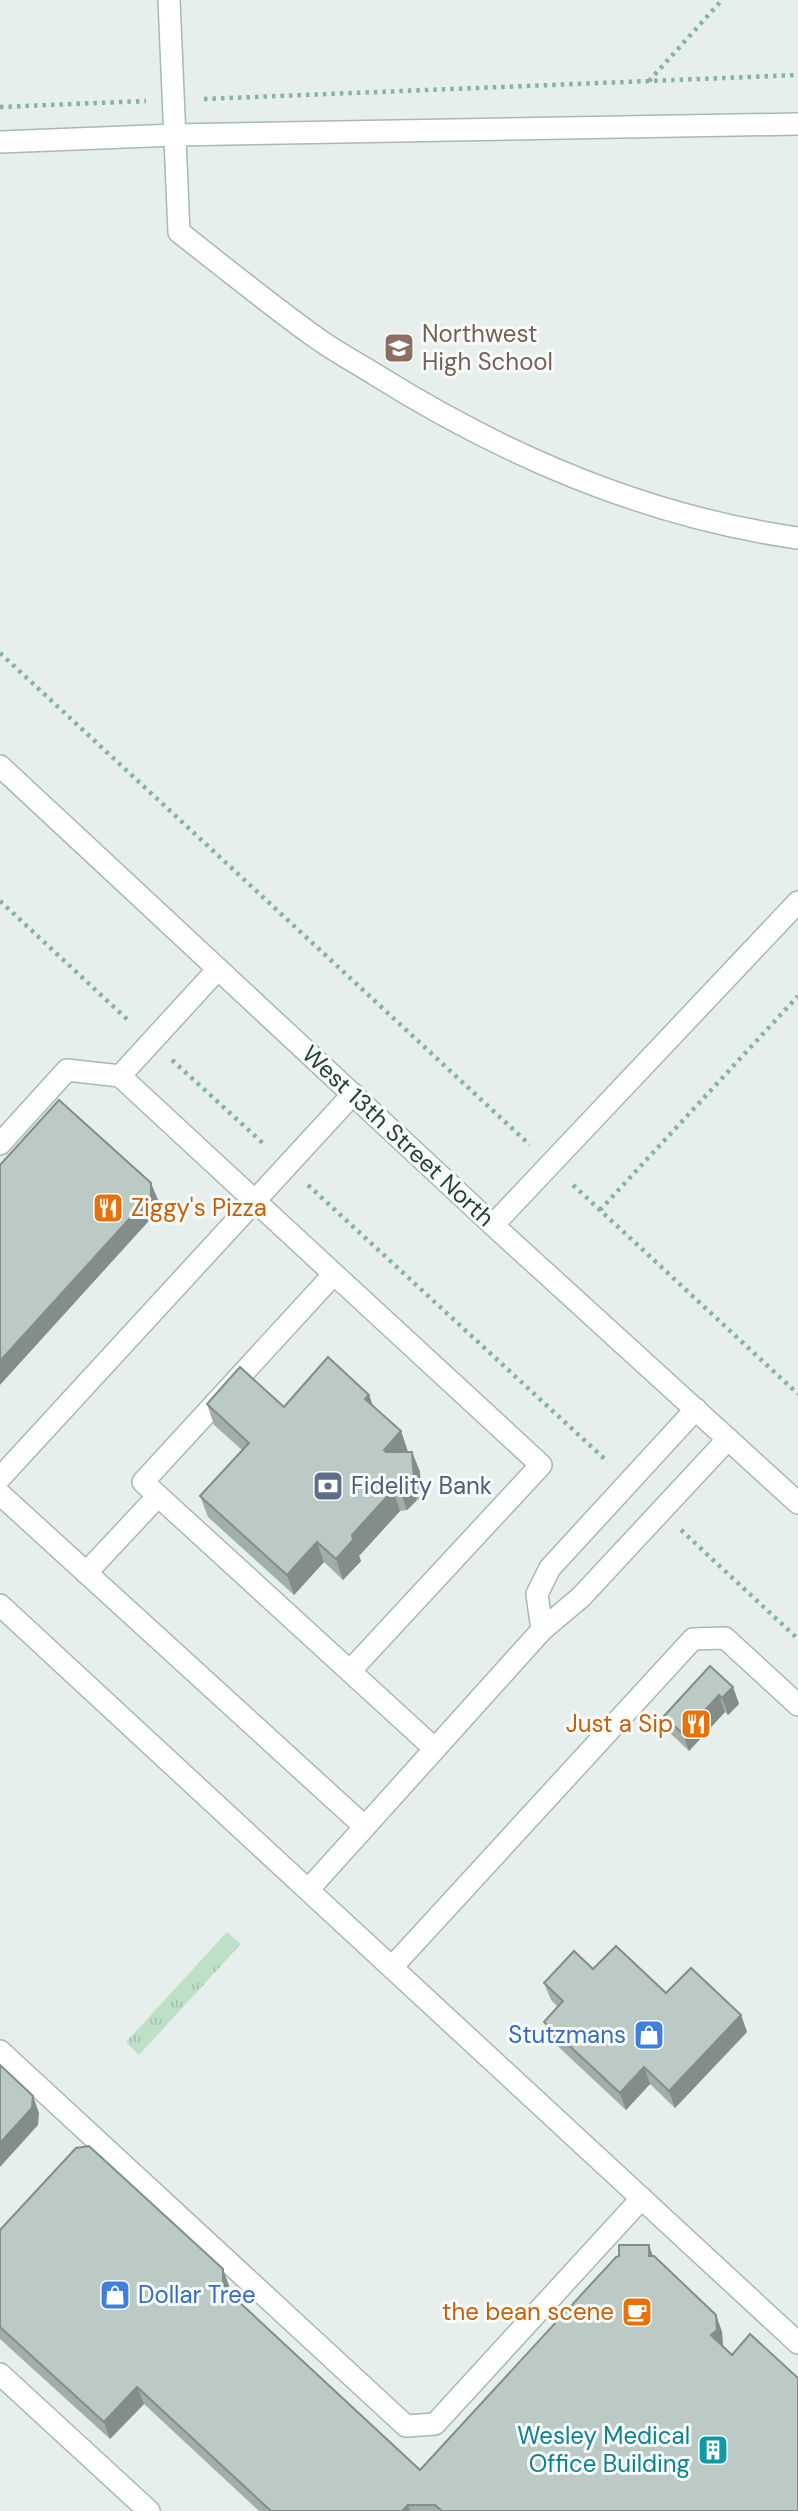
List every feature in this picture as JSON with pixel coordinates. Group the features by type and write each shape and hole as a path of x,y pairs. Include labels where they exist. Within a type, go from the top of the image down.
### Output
{"street":[{"path":"169,0 179,232 319,340 429,409 539,462 646,504 753,532 798,538"},
{"path":"0,142 175,135 798,124"},
{"name":"West 13th Street North","path":"0,766 493,1225 798,1503"},
{"path":"493,1225 798,902"},
{"path":"121,1076 218,969"},
{"path":"0,1144 67,1070 121,1076 541,1465 350,1671"},
{"path":"0,1478 354,1094"},
{"path":"334,1274 143,1482 435,1749"},
{"path":"542,1630 537,1594 550,1568 696,1409"},
{"path":"308,1889 542,1630 581,1597 728,1439"},
{"path":"0,1494 365,1826"},
{"path":"86,1573 158,1496"},
{"path":"0,1605 798,2343"},
{"path":"392,1967 693,1639 725,1638 798,1706"},
{"path":"0,2051 405,2426 435,2424 642,2198"},
{"path":"0,2374 149,2511"}],"path":[{"path":"649,82 722,0"},
{"path":"0,107 798,75"},
{"path":"0,653 798,1394"},
{"path":"0,901 629,1482"},
{"path":"600,1210 798,996"},
{"path":"661,1511 798,1639"}],"green space":[{"path":"227,1932 241,1944 139,2055 126,2042"}],"building":[{"path":"59,1100 151,1183 151,1195 0,1361 0,1165"},
{"name":"Fidelity Bank","path":"328,1357 369,1395 365,1399 401,1431 384,1450 412,1452 414,1479 409,1479 400,1490 393,1490 352,1535 353,1540 336,1559 317,1542 287,1575 200,1496 249,1443 207,1404 240,1367 284,1407"},
{"path":"710,1666 733,1687 722,1698 719,1695 683,1734 664,1716"},
{"name":"Stutzmans","path":"616,1946 666,1993 691,1968 741,2015 669,2091 644,2067 620,2093 544,2022 563,2001 544,1983 574,1951 593,1969"},
{"path":"0,2065 33,2096 32,2108 0,2143"},
{"path":"89,2146 223,2269 223,2287 420,2470 619,2256 619,2245 649,2245 649,2256 654,2256 716,2315 717,2330 711,2335 732,2355 750,2334 798,2378 798,2511 442,2511 435,2505 408,2505 402,2511 271,2511 137,2387 104,2422 0,2327 0,2230 76,2148"}],"place":[{"name":"Northwest High School","path":"399,348"},
{"name":"Ziggy's Pizza","path":"108,1208"},
{"name":"Fidelity Bank","path":"328,1486"},
{"name":"Just a Sip","path":"696,1724"},
{"name":"Stutzmans","path":"649,2035"},
{"name":"Dollar Tree","path":"115,2295"},
{"name":"the bean scene","path":"637,2312"},
{"name":"Wesley Medical Office Building","path":"713,2450"}]}
